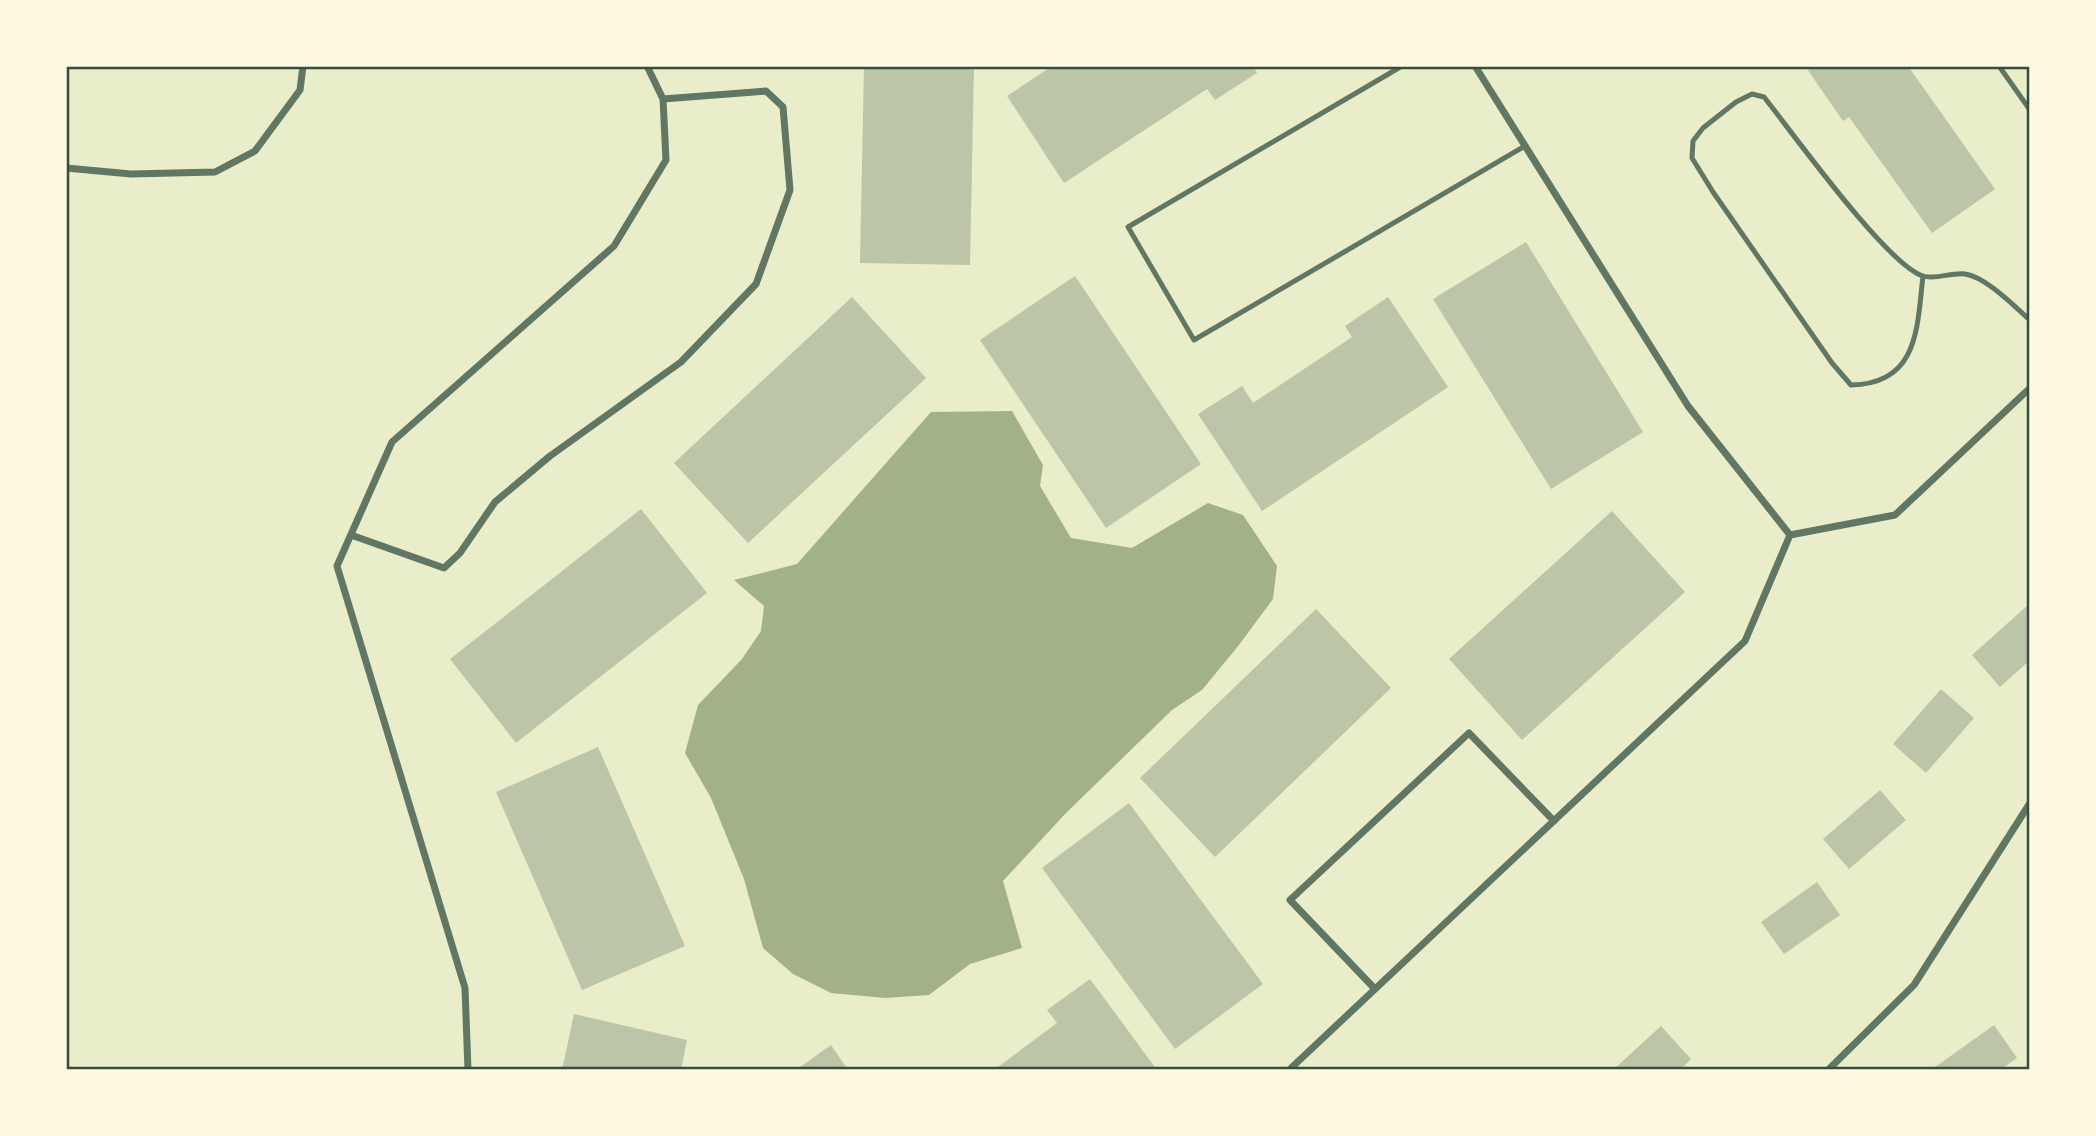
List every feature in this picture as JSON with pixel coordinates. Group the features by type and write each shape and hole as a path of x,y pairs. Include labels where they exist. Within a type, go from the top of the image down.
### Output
{"street":[{"path":"66,168 131,174 215,172 255,151 300,90 303,66"},
{"path":"468,1069 466,988 337,566 392,442 614,246 666,160 663,99 647,66"},
{"path":"1475,66 1688,406 1790,535"},
{"path":"351,535 444,568 460,553 495,502 550,456 681,362 756,284 790,190 783,107 766,91 663,99"},
{"path":"1790,535 1895,515 2029,388"},
{"path":"1289,1069 1745,642 1790,535"},
{"path":"1375,989 1290,900 1469,733 1554,821"},
{"path":"1828,1069 1914,985 2029,803"}],"lane":[{"path":"1402,66 1128,227 1194,340 1525,146"},
{"path":"1999,66 2029,110"},
{"path":"1923,276 1916,339 1907,357 1895,371 1870,385 1852,385 1832,363 1713,192 1692,158 1693,141 1703,128 1736,102 1752,94 1764,97 1867,227 1902,262 1923,276 1967,274 1997,291 2029,320"}],"shaded area":[{"path":"1012,411 1043,465 1040,486 1071,538 1132,548 1208,503 1243,515 1277,566 1273,599 1202,690 1172,710 1066,813 1003,881 1022,948 970,964 929,995 885,998 831,993 793,974 763,948 744,879 711,798 685,753 698,705 742,659 761,631 764,606 734,580 797,564 931,412"}],"building":[{"path":"864,66 974,66 970,265 860,263"},
{"path":"1052,66 1253,66 1257,73 1215,100 1207,89 1064,183 1007,96"},
{"path":"1805,66 1908,66 1995,189 1932,233 1849,117 1843,121"},
{"path":"1526,242 1643,432 1551,489 1433,299"},
{"path":"1075,276 1201,464 1106,528 980,340"},
{"path":"852,297 926,378 748,543 674,463"},
{"path":"1388,297 1448,387 1262,511 1198,414 1242,386 1253,403 1352,337 1345,326"},
{"path":"641,509 707,593 516,743 450,659"},
{"path":"1612,511 1685,592 1522,740 1449,659"},
{"path":"2028,605 2030,660 2000,687 1972,655"},
{"path":"1316,609 1391,688 1215,857 1140,778"},
{"path":"1941,689 1974,718 1926,773 1893,744"},
{"path":"598,747 685,946 582,990 496,792"},
{"path":"1880,790 1906,820 1849,869 1823,839"},
{"path":"1129,803 1263,984 1175,1049 1042,868"},
{"path":"1817,882 1840,915 1784,954 1761,922"},
{"path":"1090,979 1157,1070 994,1070 1057,1023 1047,1010"},
{"path":"574,1014 687,1040 681,1070 562,1070"},
{"path":"1994,1025 2017,1058 2000,1070 1931,1070"},
{"path":"1661,1026 1691,1059 1680,1070 1613,1070"},
{"path":"831,1045 848,1070 796,1070"}]}
